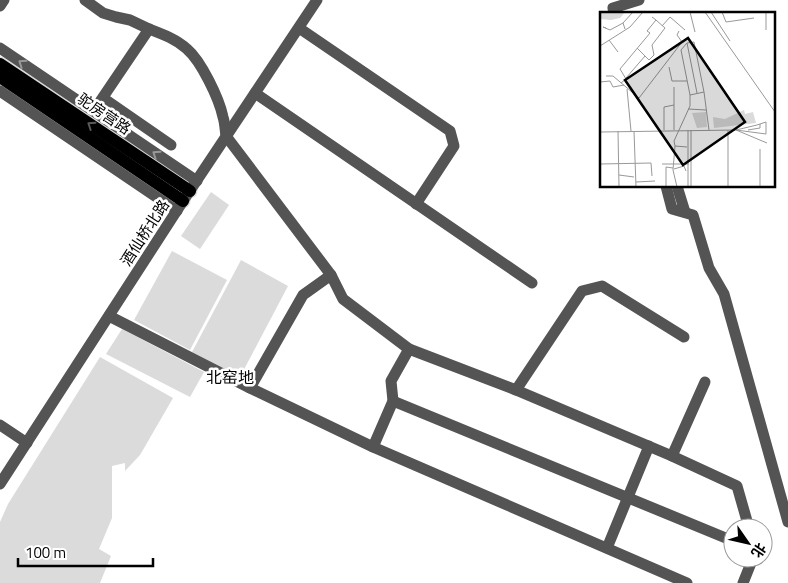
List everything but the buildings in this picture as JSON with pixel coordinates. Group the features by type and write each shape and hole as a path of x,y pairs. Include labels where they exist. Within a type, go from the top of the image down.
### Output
{"main road":[{"name":"驼房营路","path":"0,64 187,196"},
{"name":"驼房营路","path":"0,77 187,196"}],"street":[{"path":"0,6 4,0"},
{"path":"85,0 103,12 130,20 165,35 186,48 198,60 223,115 226,136 331,275 343,299 409,349 516,390 649,446 737,486 746,518"},
{"name":"酒仙桥北路","path":"0,484 226,136 317,0"},
{"path":"613,12 612,8 639,0"},
{"path":"299,28 450,131 454,146 416,204"},
{"path":"149,29 100,102 171,145"},
{"path":"0,48 187,196"},
{"path":"0,91 187,196"},
{"path":"255,93 532,283"},
{"path":"667,188 672,208 693,215 709,268 724,294 788,522"},
{"path":"678,188 685,212"},
{"path":"250,388 303,295 331,275"},
{"path":"516,390 582,291 602,286 684,337"},
{"path":"109,316 250,388 374,447 687,583"},
{"path":"374,447 393,400 391,381 409,349"},
{"path":"672,456 705,382"},
{"path":"393,400 723,537"},
{"path":"0,425 27,443"},
{"path":"607,548 649,446"},
{"path":"743,583 749,568"}],"shaded area":[{"path":"211,192 229,205 200,249 181,236"},
{"path":"172,251 227,280 190,350 134,320"},
{"path":"241,260 288,286 240,377 192,352"},
{"path":"122,329 204,372 190,397 106,354"},
{"path":"100,357 173,398 140,455 125,471 125,463 112,466 112,518 99,549 111,556 100,583 0,583 0,522 8,504"}],"district":[{"name":"北窑地","path":"230,377"}]}
